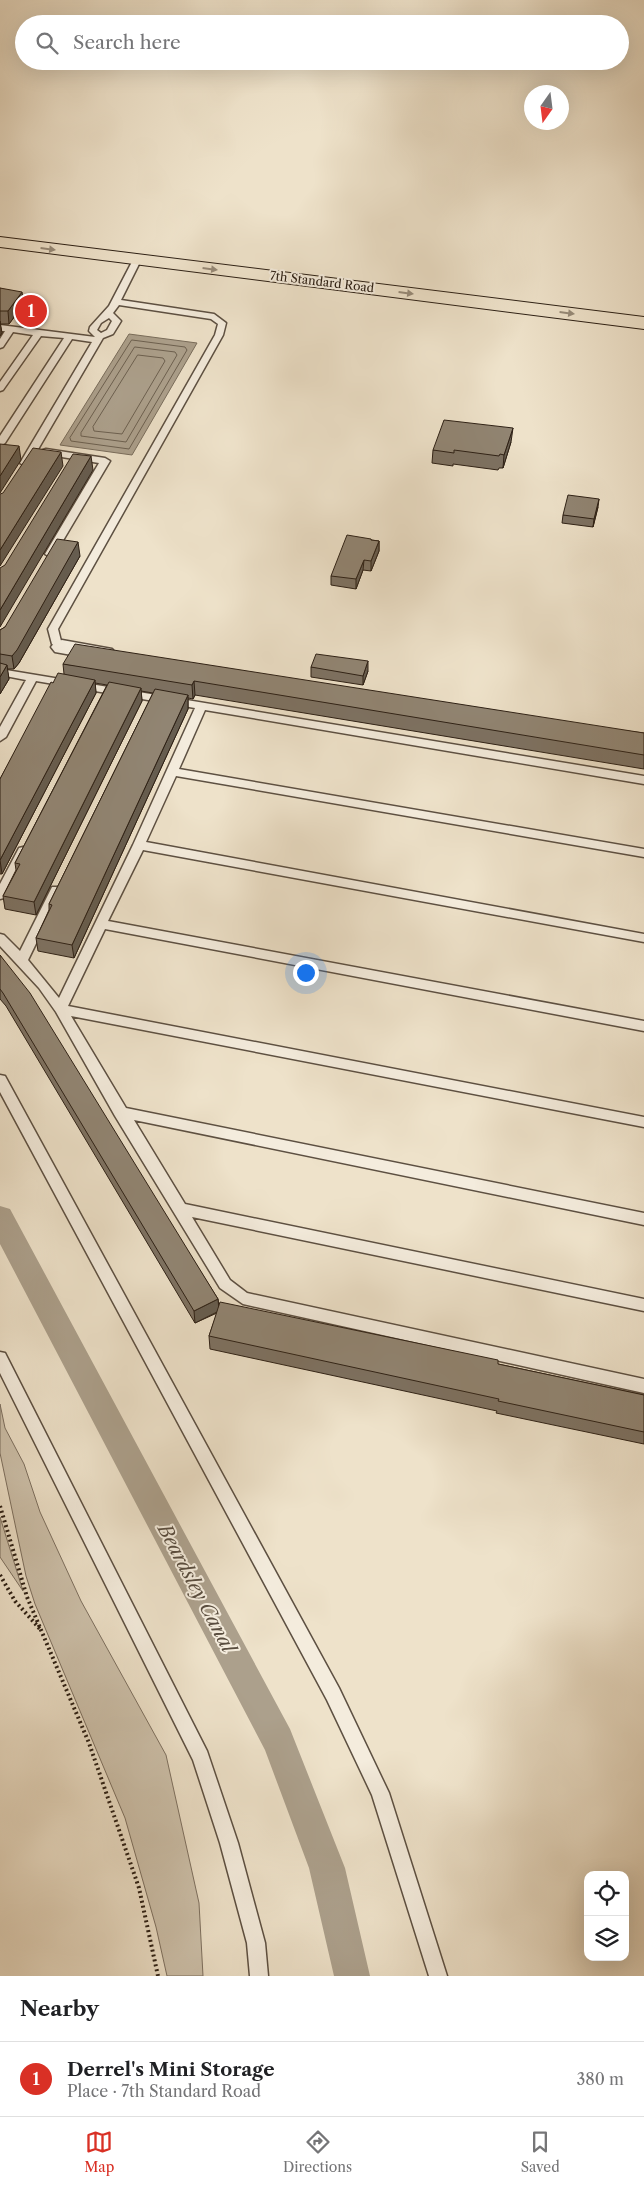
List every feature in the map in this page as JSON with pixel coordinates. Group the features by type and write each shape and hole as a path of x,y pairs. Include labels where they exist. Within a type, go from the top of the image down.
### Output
{"main road":[{"name":"7th Standard Road","path":"0,242 644,323"}],"street":[{"path":"62,647 121,656"}],"lane":[{"path":"99,338 94,331 94,326 98,319 109,314 137,260"},
{"path":"62,647 56,642 53,629 219,335 222,323 214,317 115,302"},
{"path":"0,328 69,337 99,338 110,332 117,321 109,314"},
{"path":"0,345 11,329"},
{"path":"0,388 38,333"},
{"path":"0,443 69,337"},
{"path":"19,473 99,338"},
{"path":"34,450 72,460 105,461 45,563"},
{"path":"0,672 149,702 201,706 644,780"},
{"path":"0,737 32,678"},
{"path":"60,1009 139,845 201,706"},
{"path":"172,771 644,853"},
{"path":"0,895 26,844"},
{"path":"139,845 644,938"},
{"path":"21,962 60,882"},
{"path":"101,924 644,1026"},
{"path":"0,938 43,985 60,1009 120,1112 225,1284 243,1298 644,1386"},
{"path":"60,1009 644,1122"},
{"path":"0,1080 333,1694 380,1793 438,1976"},
{"path":"120,1112 644,1219"},
{"path":"179,1209 644,1305"},
{"path":"0,1358 201,1758 229,1843 256,1943 260,1976"}],"path":[{"path":"0,1506 27,1596 89,1742 139,1888 158,1976"},
{"path":"0,1575 16,1601 42,1632"}],"shaded area":[{"path":"0,1404 5,1428 24,1464 40,1512 81,1601 166,1755 199,1903 203,1976 167,1976 156,1927 125,1818 35,1604 26,1576 0,1453"},
{"path":"0,1517 23,1591 0,1557"}],"water":[{"path":"129,334 197,343 132,455 60,445"}],"building":[{"path":"0,288 22,292 8,311 0,311"},
{"path":"444,420 513,428 504,455 454,450 454,453 433,450"},
{"path":"0,444 19,446 0,476"},
{"path":"33,448 61,452 0,550 0,494 3,493"},
{"path":"73,454 91,456 0,610 0,568 5,565"},
{"path":"568,495 599,499 594,519 563,515"},
{"path":"347,535 379,541 371,561 364,560 356,579 331,576"},
{"path":"57,539 78,542 17,650 12,656 0,654 0,630 5,627"},
{"path":"75,644 644,733 644,755 194,681 192,685 63,664"},
{"path":"316,654 368,661 363,676 311,667"},
{"path":"0,663 7,665 0,677"},
{"path":"58,673 95,680 0,860 0,779 51,682 53,683"},
{"path":"109,682 141,688 34,902 3,896 20,864 15,863"},
{"path":"155,689 188,695 72,945 36,938 52,905 49,904"},
{"path":"0,955 30,993 218,1299 194,1311 0,989"},
{"path":"220,1302 498,1360 498,1364 644,1395 644,1432 209,1336"}],"waterway":[{"name":"Beardsley Canal","path":"0,1217 278,1741 327,1868 352,1976"}],"place":[{"name":"Derrel's Mini Storage","path":"31,311"}]}
